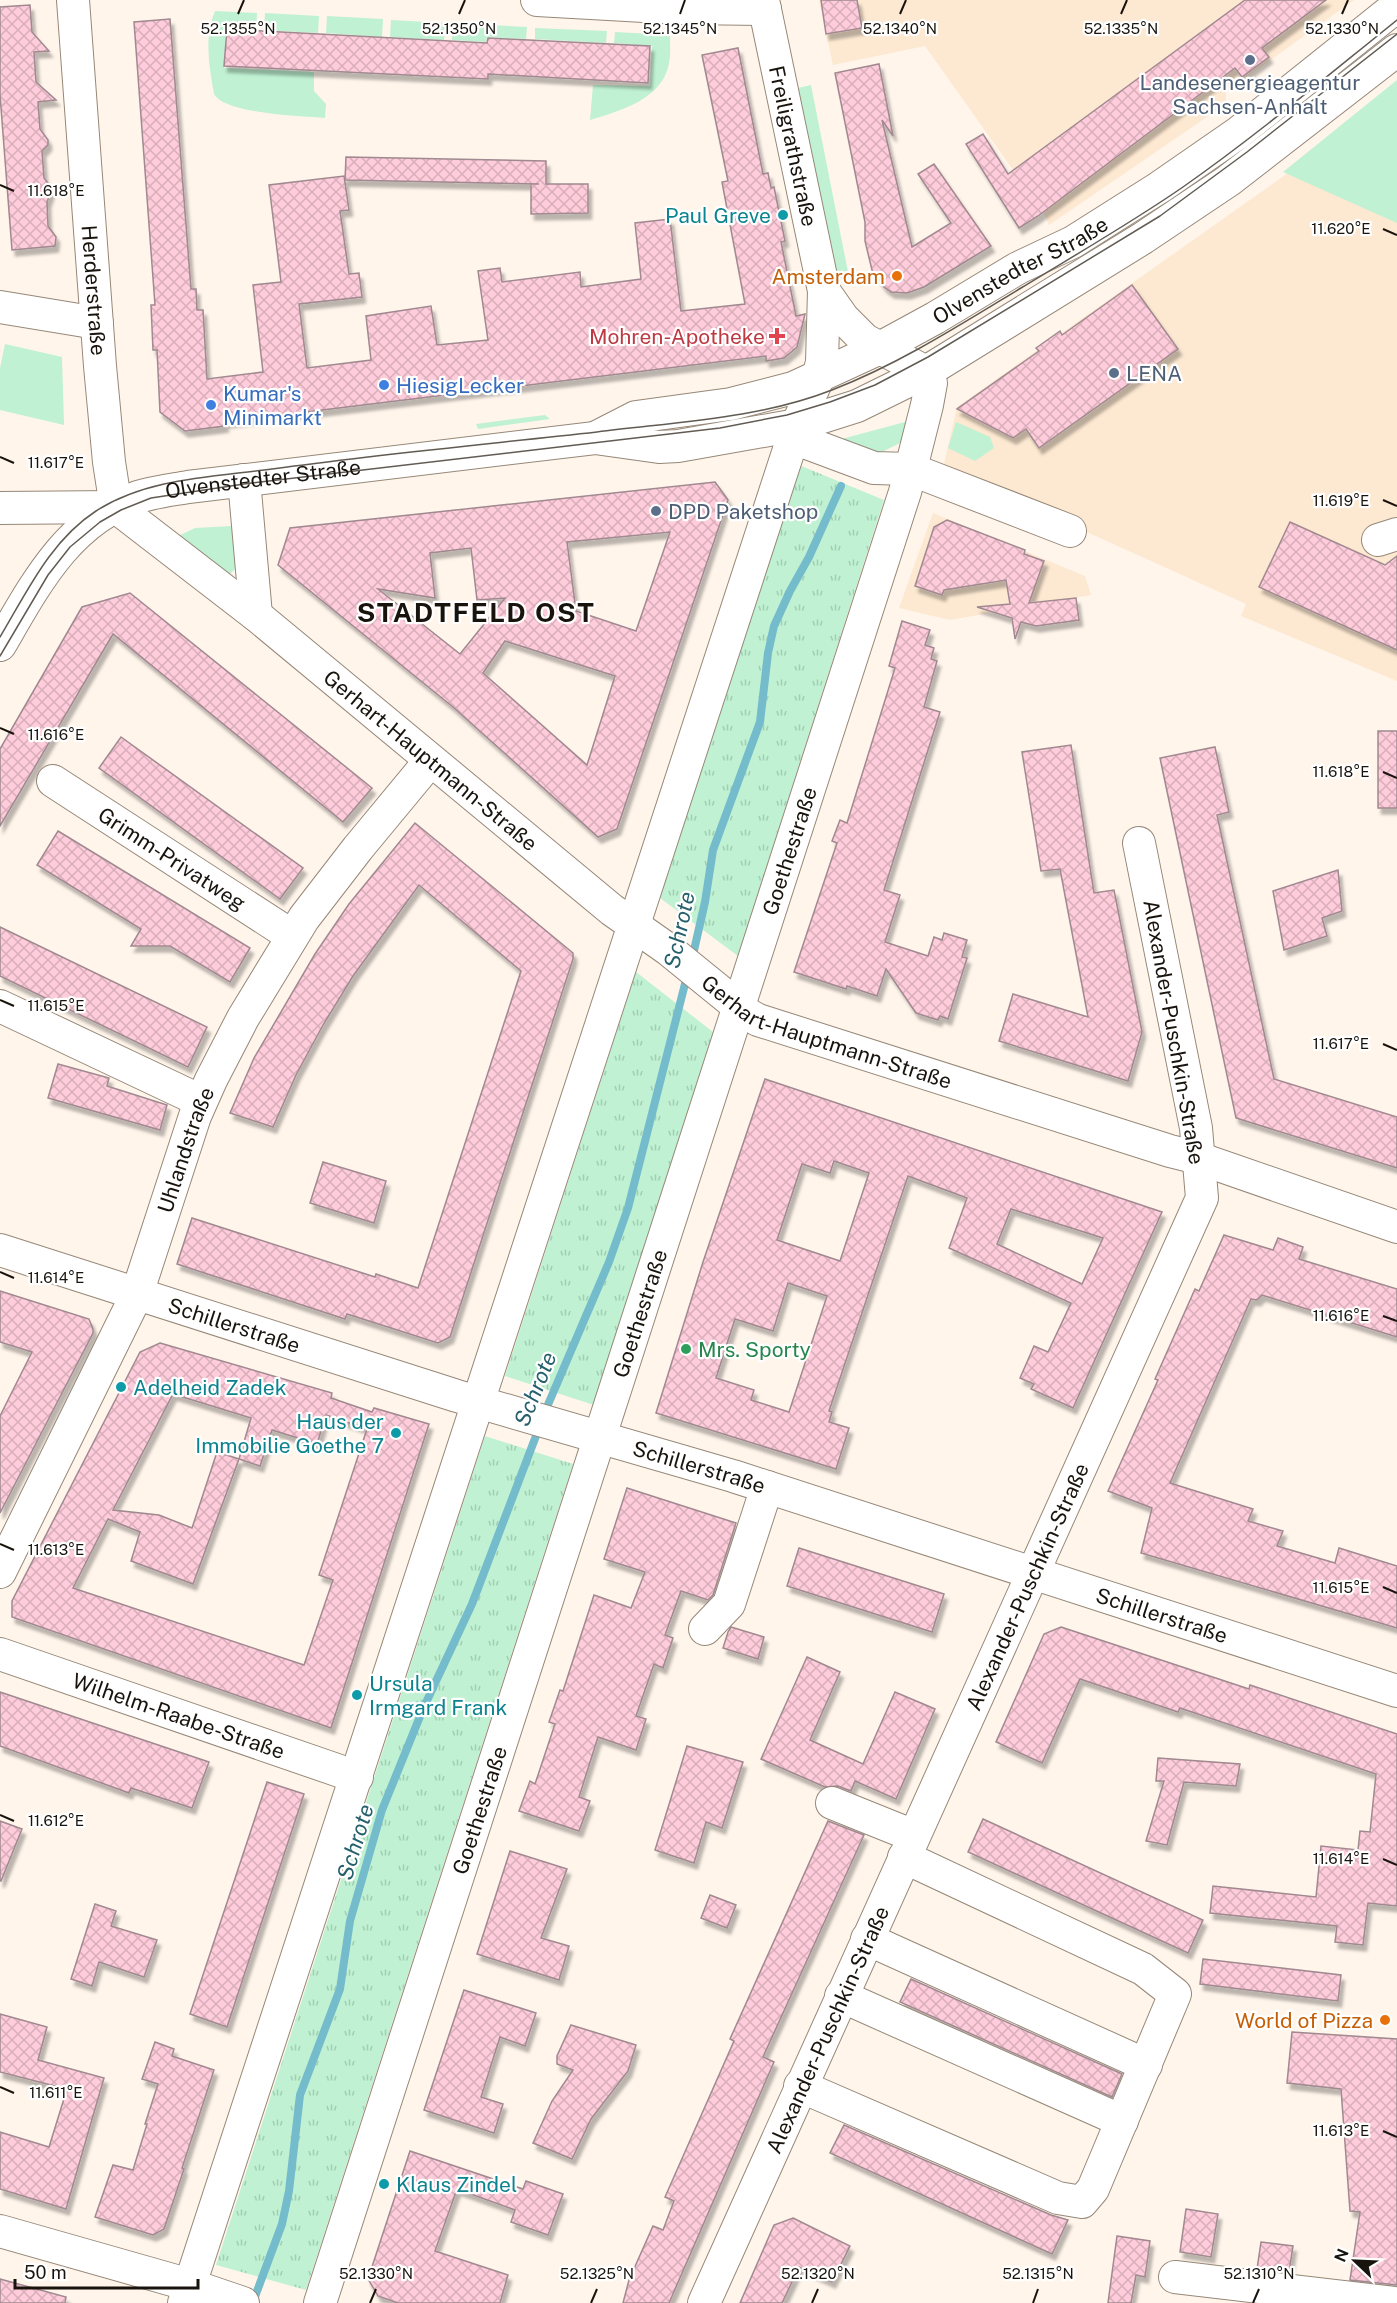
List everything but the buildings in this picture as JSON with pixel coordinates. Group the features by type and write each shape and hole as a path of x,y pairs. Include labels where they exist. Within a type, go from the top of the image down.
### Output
{"street":[{"name":"Herderstraße","path":"73,0 97,323 109,462 116,507"},
{"path":"537,0 681,8 764,4"},
{"name":"Freiligrathstraße","path":"764,4 824,291 824,339 818,378"},
{"name":"Olvenstedter Straße","path":"595,438 636,417 751,400 793,388 880,348 948,311 1018,268 1073,242 1141,200 1238,133 1397,6"},
{"name":"Olvenstedter Straße","path":"0,645 48,567 63,547 85,526 116,507 148,494 244,480 595,438 659,447 723,439 797,425 857,406 926,372 1143,238 1228,181 1397,50"},
{"name":"Freiligrathstraße","path":"824,291 854,329 865,340 880,348"},
{"path":"0,307 97,323"},
{"path":"880,348 926,372"},
{"name":"Goethestraße","path":"320,2303 905,492 931,383 926,372"},
{"path":"187,2294 797,425 818,378"},
{"path":"797,425 801,438 807,443 874,468 910,469 1070,531"},
{"path":"244,480 256,615"},
{"path":"0,508 116,507"},
{"name":"Gerhart-Hauptmann-Straße","path":"116,507 256,615 603,903 705,977 758,1020 1198,1158 1397,1227"},
{"name":"Uhlandstraße","path":"0,1572 137,1294 201,1101 243,1018 292,936 358,848 430,761"},
{"name":"Grimm-Privatweg","path":"53,782 292,936"},
{"name":"Alexander-Puschkin-Straße","path":"704,2303 1202,1198 1196,1128 1139,843"},
{"path":"0,1006 201,1101"},
{"name":"Schillerstraße","path":"0,1250 520,1415 767,1487 1397,1690"},
{"path":"705,1629 729,1604 767,1487"},
{"name":"Wilhelm-Raabe-Straße","path":"0,1654 357,1777"},
{"path":"800,2086 1058,2198 1082,2202 1093,2189 1175,1994 1143,1969 909,1847 832,1803"},
{"path":"867,1939 1146,2065"},
{"path":"841,1996 1122,2121"},
{"path":"0,2231 187,2294 240,2302"},
{"path":"1175,2277 1394,2303"}],"shaded area":[{"path":"819,0 1354,0 1226,92 1226,104 1049,225 1045,215 925,46 833,65"},
{"path":"1397,83 1397,681 1241,616 1246,604 954,472 944,464 957,407 1288,173"},
{"path":"933,513 1085,576 1091,595 950,620 899,608"}],"green space":[{"path":"215,11 257,13 256,29 226,28 224,68 314,72 314,91 326,104 325,118 265,113 221,101 214,94 209,63 210,31"},
{"path":"265,13 319,16 318,33 264,30"},
{"path":"327,16 383,19 382,37 326,33"},
{"path":"391,20 446,23 444,40 390,37"},
{"path":"453,23 527,27 526,39 487,37 486,42 452,40"},
{"path":"535,28 607,31 606,43 535,39"},
{"path":"615,32 670,35 669,63 658,86 638,102 590,120 593,85 650,86 652,46 614,43"},
{"path":"1397,80 1397,223 1283,172"},
{"path":"811,85 849,277 835,280 798,88"},
{"path":"5,344 62,357 64,425 0,410 0,368"},
{"path":"545,415 550,419 478,429 476,424"},
{"path":"956,422 990,437 994,448 975,461 948,448"},
{"path":"908,423 902,442 874,456 834,441"},
{"path":"799,465 884,500 738,956 660,898"},
{"path":"232,526 236,568 230,574 217,573 176,537 195,528"},
{"path":"636,972 713,1032 594,1405 505,1376"},
{"path":"485,1436 573,1464 306,2290 216,2265"}],"waterway":[{"name":"Schrote","path":"692,959 705,902 713,850 760,722 768,653 774,626 841,486"},
{"name":"Schrote","path":"544,1414 609,1262 628,1208 687,976"},
{"name":"Schrote","path":"253,2302 282,2224 289,2191 300,2095 340,1989 350,1921 382,1810 423,1709 472,1604 539,1428"}],"tram line":[{"path":"0,637 41,568 65,537 96,511 116,500 159,485 204,477 394,454 716,418 804,400 857,380 952,330 1163,200 1265,126 1397,20"},
{"path":"0,656 48,575 70,547 100,522 121,510 151,498 244,484 720,428 787,415 875,385 928,357 1160,216 1247,152 1397,34"}],"place":[{"name":"Landesenergieagentur Sachsen-Anhalt","path":"1250,60"},
{"name":"Paul Greve","path":"783,215"},
{"name":"Amsterdam","path":"897,276"},
{"name":"Mohren-Apotheke","path":"777,336"},
{"name":"LENA","path":"1114,373"},
{"name":"HiesigLecker","path":"384,385"},
{"name":"Kumar's Minimarkt","path":"211,405"},
{"name":"DPD Paketshop","path":"656,511"},
{"name":"Mrs. Sporty","path":"686,1349"},
{"name":"Adelheid Zadek","path":"121,1387"},
{"name":"Haus der Immobilie Goethe 7","path":"396,1433"},
{"name":"Ursula Irmgard Frank","path":"357,1695"},
{"name":"World of Pizza","path":"1385,2020"},
{"name":"Klaus Zindel","path":"384,2184"}],"district":[{"name":"STADTFELD OST","path":"476,612"}]}
